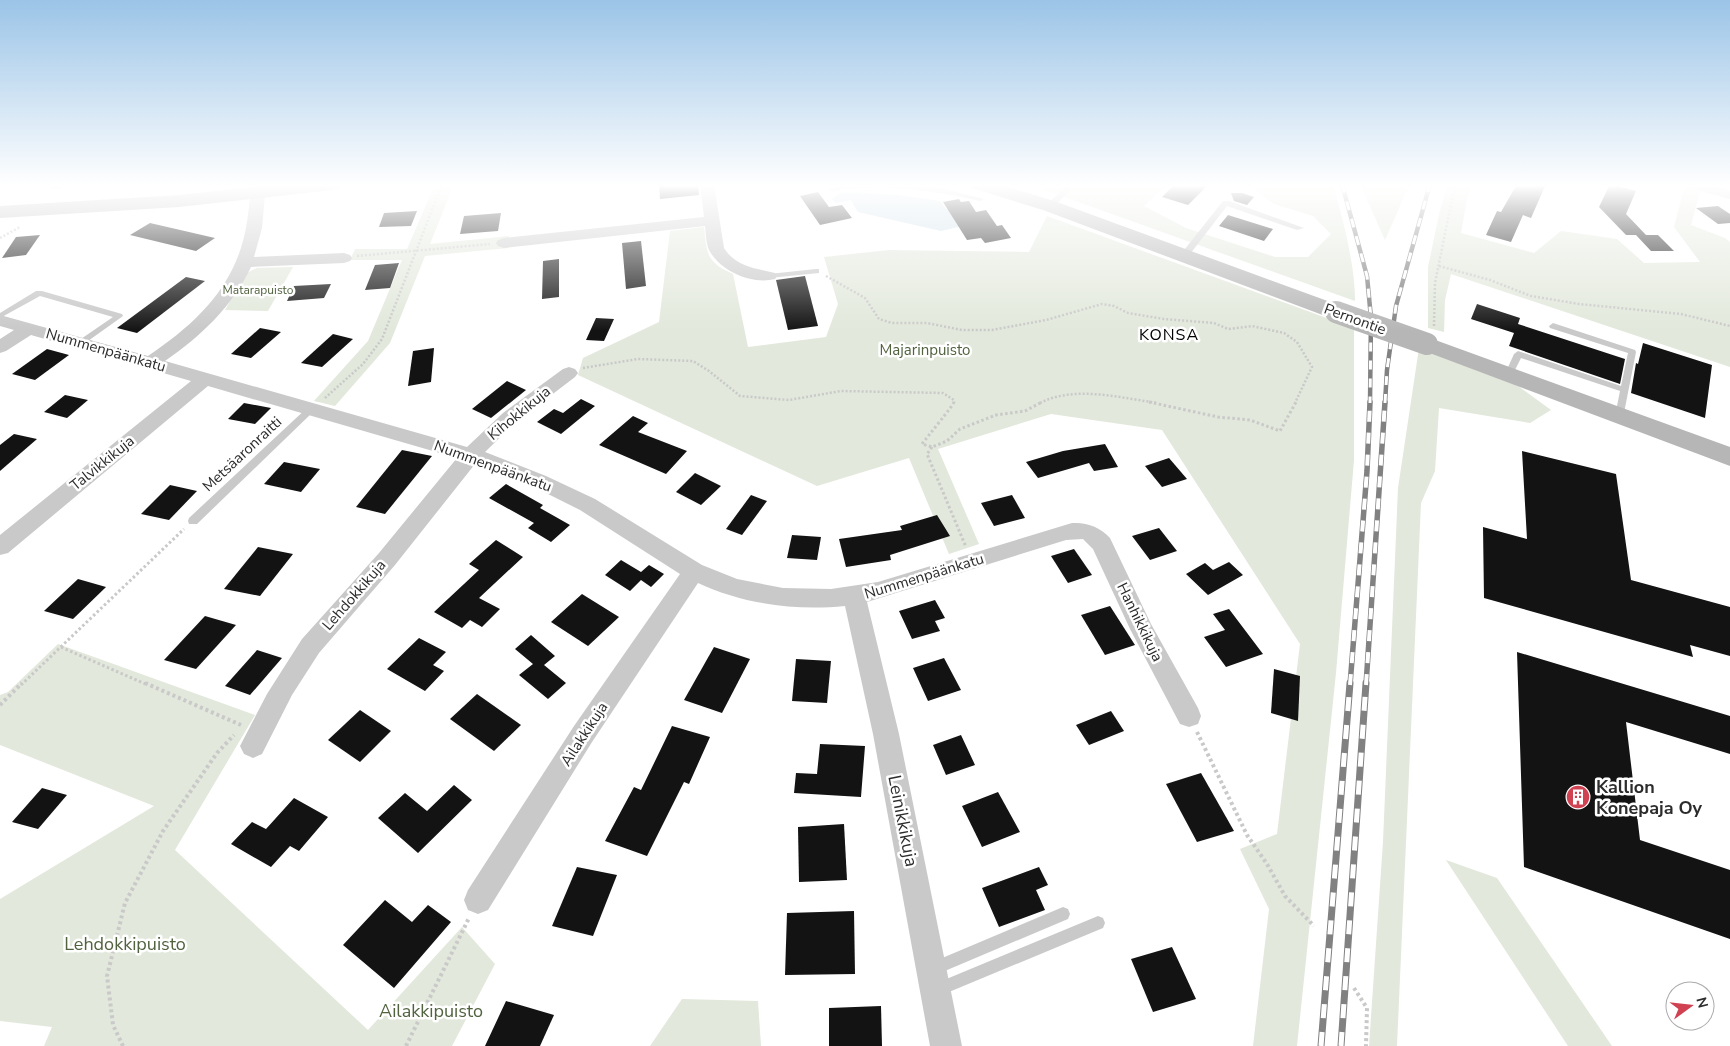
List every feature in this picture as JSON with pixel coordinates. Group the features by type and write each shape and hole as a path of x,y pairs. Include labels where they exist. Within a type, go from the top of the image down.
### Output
{"street":[{"path":"150,363 172,349 211,316 225,299 245,262 252,233"},
{"path":"504,243 600,233"},
{"path":"714,233 716,248 720,255 740,270 769,276"},
{"name":"Pernontie","path":"1122,233 1336,312 1430,337 1509,374 1730,456"},
{"path":"245,262 344,258"},
{"name":"Nummenpäänkatu","path":"0,318 29,328 472,455 524,474 567,494 604,514 644,542 694,572 732,586 774,596 817,599 854,596 878,591 1066,532 1087,531"},
{"path":"0,347 29,328"},
{"name":"Kihokkikuja","path":"472,455 510,417 569,373"},
{"name":"Talvikkikuja","path":"0,547 205,379"},
{"name":"Lehdokkikuja","path":"253,746 272,705 297,665 321,632 387,558 472,455"},
{"name":"Hanhikkikuja","path":"1087,531 1096,536 1102,544 1142,629 1189,716"},
{"name":"Ailakkikuja","path":"478,900 583,734 694,572"},
{"name":"Leinikkikuja","path":"854,596 886,734 946,1046"}],"lane":[{"path":"1184,256 1202,233"},
{"path":"769,276 816,271"},
{"path":"0,318 39,293 119,316 81,343"},
{"path":"1553,326 1632,352 1620,416"},
{"path":"1509,374 1518,354 1625,390"},
{"name":"Metsäaronraitti","path":"193,521 311,409"},
{"path":"934,980 1063,914"},
{"path":"934,980 1098,923"}],"path":[{"path":"311,409 354,375 371,357 382,339 422,233"},
{"path":"1430,337 1435,283 1445,233"},
{"path":"344,258 504,243"},
{"path":"1439,266 1490,280 1531,296 1578,304 1681,314 1730,326"},
{"path":"816,271 865,298 879,318 892,323 927,322 962,330 992,330 1046,320 1102,304 1114,306 1128,313 1164,319 1214,323 1228,329 1252,326 1284,333 1297,342 1312,367 1296,398 1292,413 1280,431 1250,420 1218,417 1169,405 1083,393 1050,398 1026,411 996,415 960,429 947,441 932,447 927,454 972,562"},
{"path":"569,373 588,367 638,359 693,361 709,371 740,396 789,400 841,391 942,393 954,400 953,407 939,420 922,444 932,447"},
{"path":"0,705 193,521"},
{"path":"60,647 244,726 217,753 163,831 125,903 107,976 113,1025 124,1046"},
{"path":"1189,716 1247,835 1267,864 1285,896 1314,926"},
{"path":"406,1046 478,900"},
{"path":"1354,988 1367,1008 1366,1046"}],"green space":[{"path":"414,233 434,233 430,244 509,236 508,248 425,256 390,343 335,406 314,401 368,341 402,260 350,260 355,249 407,249"},
{"name":"Majarinpuisto","path":"670,233 705,233 709,256 724,270 733,274 748,347 826,337 838,304 824,257 889,250 1029,252 1039,233 1093,233 1354,328 1354,460 1336,673 1297,1046 1253,1046 1269,909 1240,849 1277,834 1300,644 1162,430 1051,414 938,449 979,544 949,554 909,458 817,486 578,375 583,358 659,322"},
{"path":"1164,233 1201,233 1275,257 1308,257 1331,234 1330,233 1345,233 1351,257 1355,301"},
{"path":"1382,233 1388,233 1385,240"},
{"path":"1435,233 1461,233 1534,253 1559,233 1574,233 1617,239 1644,263 1700,262 1678,233 1711,233 1730,242 1730,367 1451,274 1445,300 1444,332 1428,328 1428,267"},
{"name":"Matarapuisto","path":"293,267 268,311 225,310 246,273 257,268"},
{"path":"1419,348 1514,383 1551,410 1530,423 1439,408 1435,471 1421,503 1397,1046 1369,1046 1383,842 1398,488"},
{"name":"Lehdokkipuisto","path":"58,644 255,715 175,850 368,1030 462,927 495,964 452,1046 44,1046 52,1027 0,1021 0,899 154,806 0,745 0,695 8,692"},
{"path":"1446,860 1497,878 1612,1046 1568,1046"},
{"path":"682,999 758,1001 761,1046 650,1046"}],"building":[{"path":"134,233 193,233 215,238 196,251 130,235"},
{"path":"962,233 1007,233 1011,238 985,243 981,238 967,240"},
{"path":"1239,233 1270,233 1264,241"},
{"path":"1487,233 1515,233 1511,242 1486,235"},
{"path":"1624,233 1658,235 1674,251 1651,251 1636,235 1626,235"},
{"path":"40,235 26,255 2,258 16,237"},
{"path":"641,241 646,286 626,289 622,243"},
{"path":"559,259 559,297 542,299 543,261"},
{"path":"399,263 390,288 365,290 375,265"},
{"path":"805,276 818,326 788,330 776,280"},
{"path":"186,277 205,281 137,333 117,328"},
{"path":"331,284 324,298 287,301 294,286"},
{"path":"1477,304 1520,318 1518,324 1625,359 1620,384 1509,346 1514,333 1471,319"},
{"path":"596,318 614,319 604,341 586,340"},
{"path":"260,328 281,332 251,358 231,354"},
{"path":"333,334 353,339 322,367 301,363"},
{"path":"1643,343 1712,365 1705,418 1631,393 1636,363 1638,364"},
{"path":"434,348 431,382 408,386 413,351"},
{"path":"47,349 69,355 35,380 12,374"},
{"path":"507,381 526,390 491,418 472,409"},
{"path":"65,395 88,400 67,418 44,412"},
{"path":"581,399 595,406 561,434 537,422 554,409 563,413"},
{"path":"244,403 271,408 255,424 228,419"},
{"path":"633,416 648,423 638,432 687,451 666,474 599,445"},
{"path":"14,434 37,439 0,471 0,445"},
{"path":"1105,444 1118,467 1094,471 1089,463 1038,478 1026,462 1063,451"},
{"path":"402,450 432,456 385,514 356,507"},
{"path":"1522,451 1616,474 1631,580 1730,607 1730,656 1690,645 1693,657 1484,598 1483,527 1527,539"},
{"path":"1169,458 1187,479 1162,487 1145,466"},
{"path":"284,462 320,469 301,492 264,484"},
{"path":"695,473 721,486 701,505 676,492"},
{"path":"506,484 543,505 540,508 570,525 551,542 528,528 534,523 489,498"},
{"path":"170,485 197,491 169,520 141,514"},
{"path":"751,495 767,501 742,535 726,529"},
{"path":"1012,495 1025,518 994,526 981,503"},
{"path":"937,515 950,536 890,555 891,560 846,567 839,539 902,530 900,526"},
{"path":"1159,528 1177,551 1150,560 1132,536"},
{"path":"792,535 821,537 817,560 787,558"},
{"path":"496,540 523,557 479,598 500,609 482,627 470,620 462,628 434,612 479,570 469,564"},
{"path":"258,547 293,554 260,596 224,589"},
{"path":"1074,549 1092,575 1068,583 1051,556"},
{"path":"621,560 641,572 649,565 664,574 651,587 641,580 630,591 605,575"},
{"path":"1229,562 1243,575 1208,595 1186,574 1205,563 1213,570"},
{"path":"78,579 106,587 73,619 44,611"},
{"path":"582,594 619,617 588,646 551,622"},
{"path":"935,600 945,618 935,621 940,631 912,639 899,611"},
{"path":"1110,606 1135,645 1105,655 1081,615"},
{"path":"1229,609 1263,654 1226,667 1204,637 1225,630 1213,614"},
{"path":"205,616 236,625 196,669 164,660"},
{"path":"531,635 555,656 544,665 566,683 548,699 519,675 533,664 515,649"},
{"path":"419,638 446,652 433,665 444,671 425,691 387,669"},
{"path":"714,647 750,659 722,713 684,700"},
{"path":"257,650 282,658 250,695 225,686"},
{"name":"Kallion Konepaja Oy","path":"1517,652 1730,716 1730,754 1626,722 1640,840 1730,870 1730,939 1524,867"},
{"path":"944,658 961,690 928,701 913,668"},
{"path":"796,659 831,661 827,703 792,701"},
{"path":"1274,669 1300,676 1298,721 1271,713"},
{"path":"477,694 521,725 494,751 450,719"},
{"path":"360,710 391,731 360,762 328,740"},
{"path":"1111,711 1124,731 1089,745 1076,725"},
{"path":"672,726 710,737 689,784 684,782 647,856 605,841 634,787 641,790"},
{"path":"961,735 975,765 946,775 933,745"},
{"path":"820,744 865,746 861,797 794,793 796,773 817,774"},
{"path":"1201,773 1234,831 1197,842 1166,784"},
{"path":"454,785 472,800 418,853 378,818 405,793 427,811"},
{"path":"42,788 67,795 38,829 12,822"},
{"path":"998,792 1020,832 982,847 962,806"},
{"path":"294,798 328,817 299,851 290,846 271,867 231,844 252,822 266,829"},
{"path":"844,824 847,880 799,882 798,827"},
{"path":"577,867 617,875 593,936 552,926"},
{"path":"1039,867 1048,885 1036,890 1045,910 999,927 982,888"},
{"path":"385,900 412,922 428,905 451,922 394,988 343,945"},
{"path":"854,911 855,974 785,975 787,913"},
{"path":"1172,947 1196,999 1153,1012 1131,959"},
{"path":"506,1001 554,1015 540,1046 485,1046"},
{"path":"881,1006 882,1046 829,1046 829,1008"}],"railway":[{"path":"1355,233 1367,276 1371,318 1370,403"},
{"path":"1385,403 1387,370 1396,306 1416,233"},
{"path":"1350,685 1367,471 1370,402"},
{"path":"1366,685 1385,402"},
{"path":"1321,1046 1350,683"},
{"path":"1341,1046 1366,683"}],"place":[{"name":"Kallion Konepaja Oy","path":"1578,797"}],"district":[{"name":"KONSA","path":"1169,334"}],"park label":[{"name":"Ailakkipuisto","path":"431,1011"}]}
